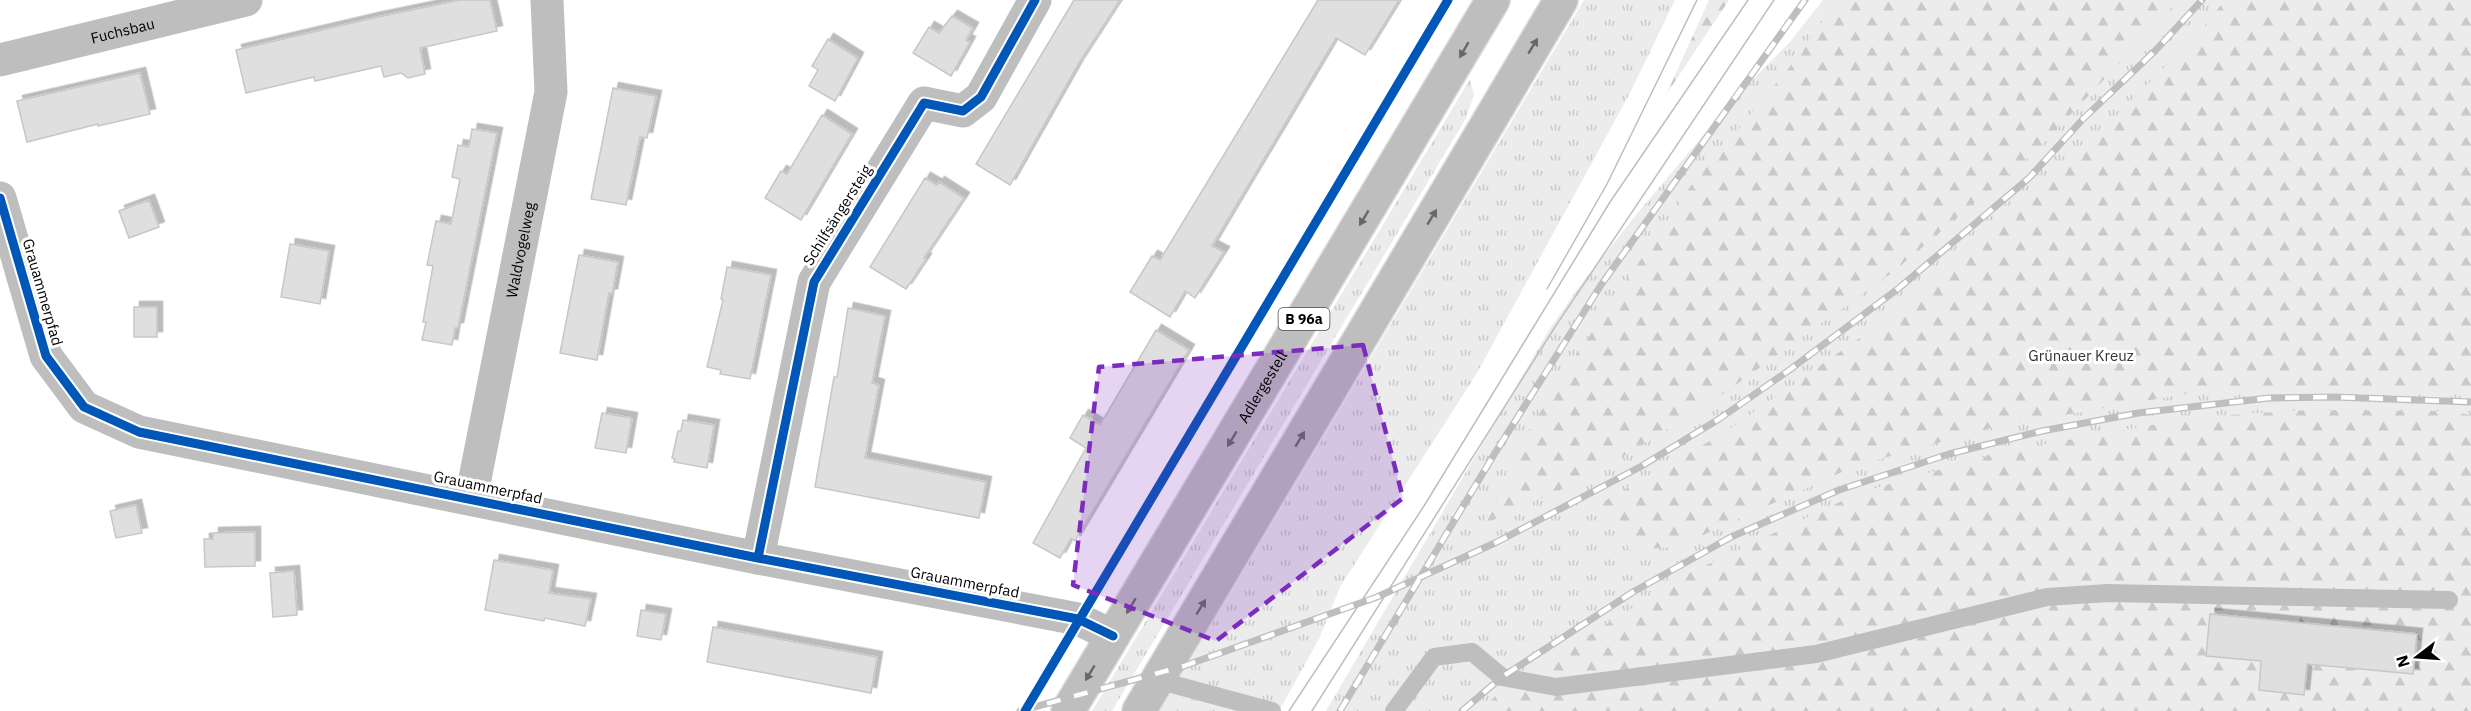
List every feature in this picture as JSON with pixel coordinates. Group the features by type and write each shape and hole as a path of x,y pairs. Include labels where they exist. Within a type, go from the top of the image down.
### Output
{"street":[{"name":"Fuchsbau","path":"0,60 246,0"},
{"name":"Waldvogelweg","path":"471,499 552,92 547,0"},
{"name":"Schilfsängersteig","path":"758,558 814,282 924,103 963,111 981,97 1035,0"},
{"name":"Adlergestell","path":"1068,711 1493,0"},
{"path":"1138,711 1561,0"},
{"name":"Grauammerpfad","path":"0,198 46,356 84,407 138,432 758,558 1078,619 1113,636"}],"lane":[{"path":"1394,711 1434,657 1472,652 1502,677 1556,687 1816,654 2047,597 2109,592 2449,600"},
{"path":"1157,680 1272,711"}],"highlighted area":[{"path":"1363,345 1403,498 1216,641 1073,585 1099,367"}],"green space":[{"path":"1584,0 1675,0 1630,93 1477,373 1340,587 1319,639 1279,711 1160,711"},
{"path":"1709,0 1729,0 1666,95"},
{"name":"Grünauer Kreuz","path":"1823,0 2471,0 2471,711 1326,711 1549,330 1578,288 1635,216 1739,93 1789,43"},
{"path":"1838,0 2179,0 2036,151 1893,272 1716,399 1591,476 1482,525 1520,466 1511,458 1597,324 1690,187 1788,69"},
{"path":"2225,0 2471,0 2471,389 2310,385 2192,393 1994,427 1855,466 1677,547 1630,550 1601,503 1724,433 1911,302 2059,173 2198,34"},
{"path":"1470,79 1474,95 1466,118 1112,711 1092,711"},
{"path":"2310,410 2446,411 2471,415 2471,711 1480,711 1499,693 1679,578 1859,493 2001,452 2197,417"}],"building":[{"path":"460,0 490,0 497,31 420,48 425,74 408,78 401,73 384,77 381,66 315,81 314,77 246,93 236,50"},
{"path":"1074,0 1120,0 1079,63 1010,185 976,164"},
{"path":"1318,0 1399,0 1365,55 1336,38 1212,246 1224,252 1195,298 1185,291 1170,317 1130,292 1152,256 1160,260"},
{"path":"952,16 973,28 966,40 970,42 951,76 913,53 929,27 939,33"},
{"path":"828,39 858,58 835,101 809,86 818,70 812,66"},
{"path":"140,73 150,114 27,142 17,101"},
{"path":"613,88 656,96 647,138 640,137 626,205 591,199"},
{"path":"822,115 852,134 801,220 765,198 781,171 787,174"},
{"path":"472,129 497,133 458,328 455,328 452,345 422,340 433,266 427,265 436,221 451,224 460,179 452,177 458,145 469,147"},
{"path":"925,178 937,185 939,182 964,198 906,289 870,267"},
{"path":"149,200 159,227 129,238 119,211"},
{"path":"290,244 329,251 320,304 281,297"},
{"path":"579,255 618,262 612,294 609,293 597,360 560,353"},
{"path":"727,267 771,275 750,379 720,374 721,370 707,367 723,300 721,299"},
{"path":"134,307 157,307 157,337 134,337"},
{"path":"848,308 885,316 872,383 879,385 865,458 986,482 979,518 815,487"},
{"path":"1156,330 1189,350 1075,541 1071,538 1060,558 1033,543 1086,448 1070,438 1083,415 1100,425"},
{"path":"602,413 632,418 626,453 595,448"},
{"path":"683,420 714,425 707,468 674,462 675,459 672,458"},
{"path":"136,505 142,533 116,538 110,511"},
{"path":"255,532 255,566 205,567 204,539 213,539 213,533"},
{"path":"494,560 553,570 549,593 591,599 585,626 485,610"},
{"path":"294,571 297,615 273,617 270,573"},
{"path":"641,610 666,614 661,640 637,636"},
{"path":"2210,614 2417,634 2413,674 2307,664 2304,695 2259,690 2261,661 2206,656"},
{"path":"713,627 877,657 871,693 707,662"}],"tram line":[{"path":"1547,289 1607,184 1697,0"},
{"path":"1289,711 1424,506 1610,202 1748,0"},
{"path":"1312,711 1555,327 1774,0"}],"railway":[{"path":"1340,711 1495,453 1601,285 1805,0"},
{"path":"1020,711 1184,666 1377,597 1497,542 1640,467 1719,419 1899,288 2029,178 2083,119 2156,50 2202,0"},
{"path":"1462,711 1502,677 1633,592 1731,537 1839,490 1949,454 2042,431 2138,413 2269,398 2334,397 2471,402"}],"cycle path":[{"path":"758,558 814,282 924,103 963,111 981,97 1035,0"},
{"path":"1025,711 1448,0"},
{"path":"0,198 46,356 84,407 139,432 758,558 1078,619 1113,636"}]}
